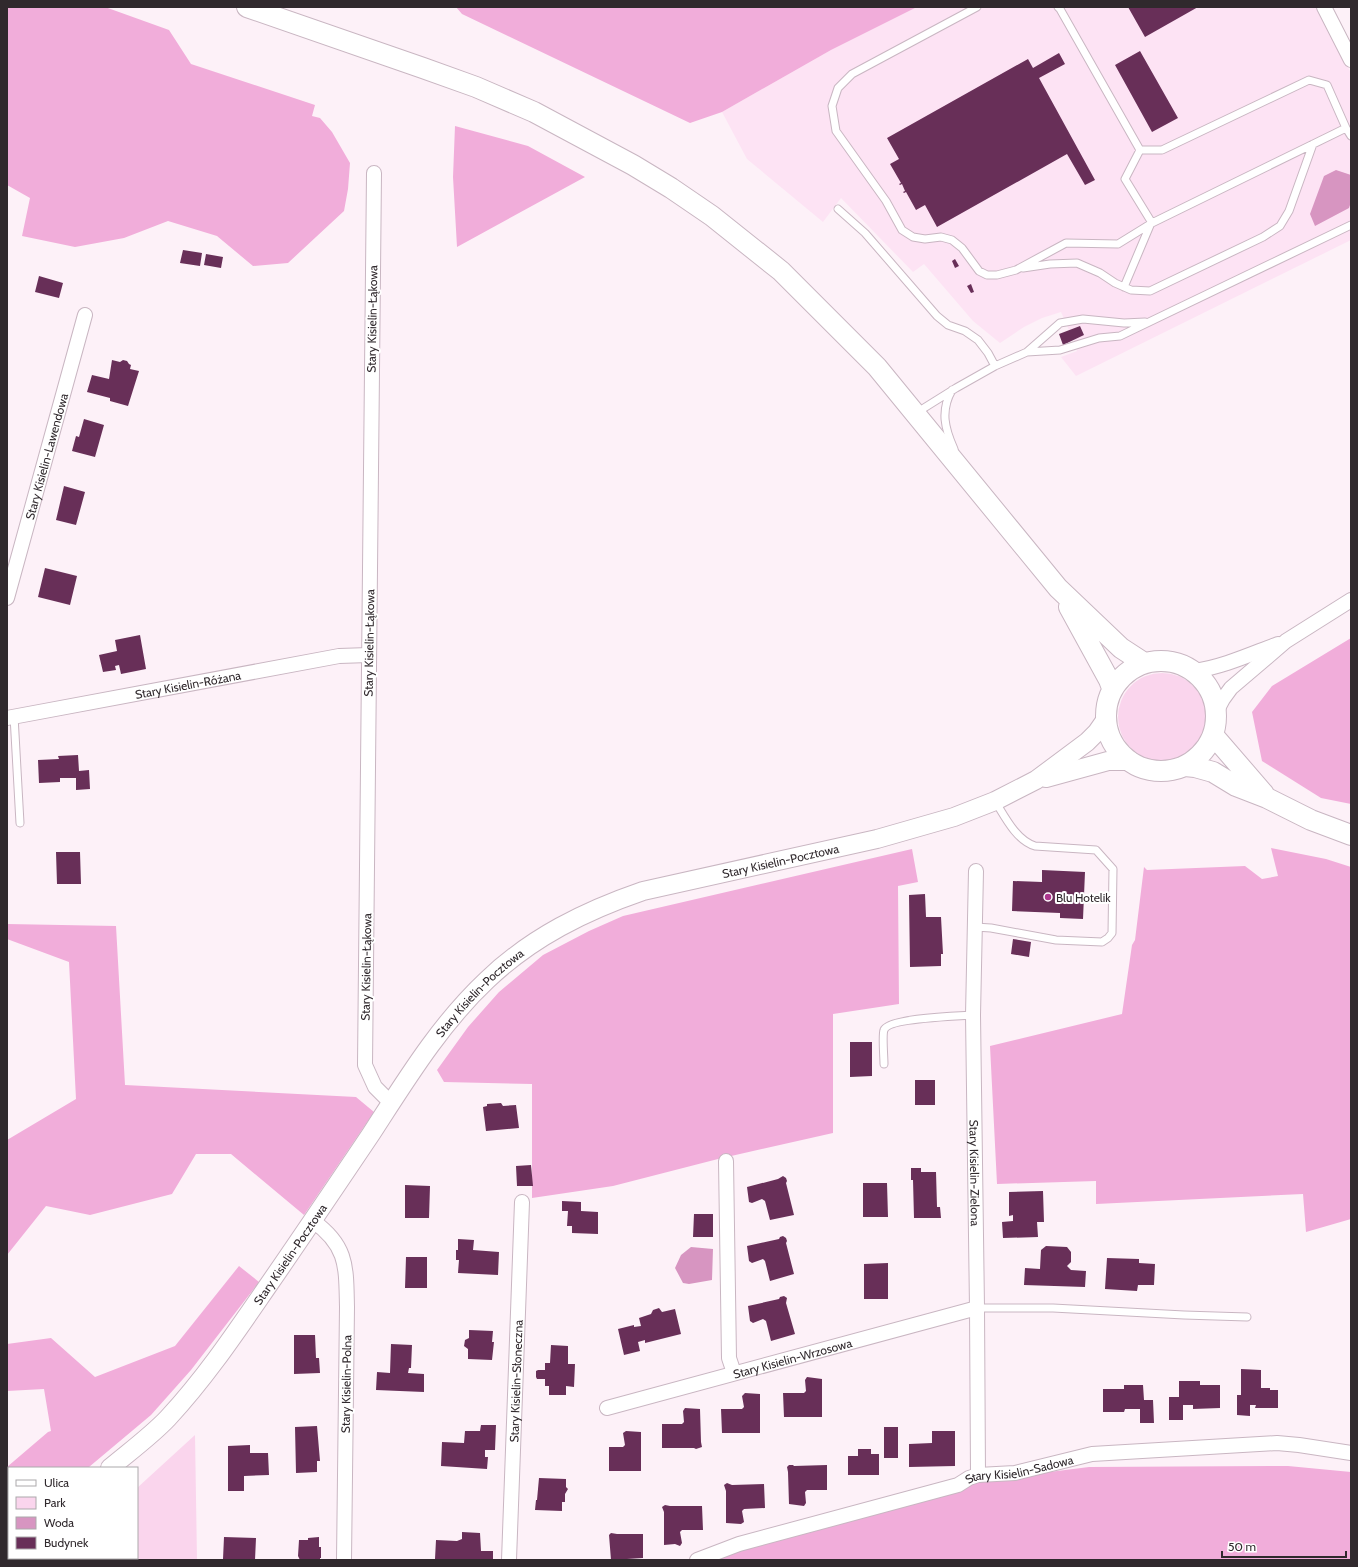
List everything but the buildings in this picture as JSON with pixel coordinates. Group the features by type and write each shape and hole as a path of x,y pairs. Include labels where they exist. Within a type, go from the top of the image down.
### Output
{"main road":[{"path":"247,7 476,87 534,112 626,161 671,188 717,220 781,271 877,367 964,471 1058,588 1120,648 1144,663"},
{"path":"1058,588 1112,688"},
{"path":"1185,766 1204,752 1213,735 1216,726 1215,701 1209,687 1194,671 1173,662 1161,661 1144,663 1130,670 1112,688 1106,706 1106,719 1109,735 1118,750 1131,761 1143,768 1156,770 1169,770 1185,766 1213,772 1236,786 1267,798 1310,820 1351,836"},
{"path":"1213,735 1267,798"}],"street":[{"path":"1324,7 1351,60"},
{"name":"Stary Kisielin-Łąkowa","path":"374,173 365,1065 375,1087 391,1103"},
{"name":"Stary Kisielin-Lawendowa","path":"7,598 85,315"},
{"path":"1216,712 1231,688 1286,641 1351,600"},
{"path":"1194,671 1204,670 1286,641"},
{"name":"Stary Kisielin-Różana","path":"11,717 339,656 369,655"},
{"name":"Stary Kisielin-Pocztowa","path":"111,1467 166,1420 214,1364 313,1221 427,1049 452,1016 487,979 522,951 579,916 611,902 643,891 877,839 954,817 995,801 1036,780 1087,742 1097,732 1106,719"},
{"name":"Stary Kisielin-Pocztowa","path":"1036,780 1108,761 1131,761"},
{"name":"Stary Kisielin-Zielona","path":"976,871 973,1015 978,1475"},
{"path":"726,1161 729,1358 734,1373"},
{"name":"Stary Kisielin-Słoneczna","path":"509,1560 522,1202"},
{"name":"Stary Kisielin-Polna","path":"313,1221 321,1226 336,1242 343,1256 346,1275 348,1306 344,1560"},
{"name":"Stary Kisielin-Wrzosowa","path":"607,1408 977,1308"},
{"name":"Stary Kisielin-Sadowa","path":"697,1560 739,1544 958,1485 969,1478 978,1475 1015,1473 1092,1454 1277,1443 1351,1453"}],"lane":[{"path":"977,7 852,74 838,88 832,106 836,131 886,201 902,230 912,237 952,240 962,248 979,271 987,275 997,276 1016,270 1050,264 1077,263 1100,273 1115,283 1131,290 1150,291 1263,237 1280,226 1289,211 1313,144"},
{"path":"1058,7 1140,150"},
{"path":"1140,150 1162,150 1309,80 1327,85 1351,136"},
{"path":"1016,270 1066,243 1118,244 1152,223 1346,128"},
{"path":"1140,150 1125,178 1152,223"},
{"path":"838,209 865,233 937,316 948,324 965,331 978,340 988,353 995,366"},
{"path":"1124,286 1152,223"},
{"path":"1027,352 1060,350 1099,338 1120,336 1351,225"},
{"path":"916,413 952,390 995,366 1027,352 1060,323 1083,319 1124,323 1149,322"},
{"path":"952,390 945,408 945,419 950,440 964,471"},
{"path":"11,717 20,823"},
{"path":"975,927 991,928 1056,940 1102,942 1112,933 1114,869 1096,850 1035,846 1027,843 1021,838 1004,816 995,801"},
{"path":"884,1064 884,1030 888,1024 904,1020 973,1015"},
{"path":"977,1308 1053,1308 1184,1315 1247,1316"}],"shaded area":[{"path":"7,7 105,7 169,30 191,64 315,105 312,116 320,118 332,132 350,163 348,189 344,211 288,263 253,266 217,236 168,221 124,238 75,247 22,236 30,198 7,185"},
{"path":"456,7 917,7 831,50 722,112 690,123 462,14"},
{"path":"917,7 1316,7 1351,73 1351,240 1076,376 1061,357 1077,351 1074,339 1084,335 1080,326 1069,330 1061,312 1042,318 1024,327 1000,343 973,321 924,264 913,272 841,198 823,222 747,159 722,112 831,50"},
{"path":"455,126 528,146 585,177 457,247 453,177"},
{"path":"1351,638 1351,804 1321,798 1262,761 1252,712 1272,686"},
{"path":"1271,848 1326,859 1351,867 1351,1219 1306,1232 1303,1194 1096,1204 1096,1181 997,1184 990,1046 1122,1014 1132,945 1135,940 1144,867 1147,870 1245,866 1262,879 1278,876"},
{"path":"912,849 918,882 898,886 899,1004 833,1014 833,1133 718,1159 613,1186 532,1198 532,1084 444,1082 437,1070 468,1027 499,992 543,955 589,931 623,916"},
{"path":"7,924 116,926 125,1085 356,1097 374,1112 304,1215 231,1154 196,1154 172,1194 90,1215 46,1206 7,1255 7,1140 76,1099 69,962 7,939"},
{"path":"239,1266 259,1282 191,1370 151,1415 89,1467 8,1467 7,1520 7,1467 51,1431 44,1389 7,1391 7,1344 51,1338 95,1377 175,1346"},
{"path":"1288,1466 1351,1472 1351,1560 706,1560 978,1481 1089,1467"}],"green space":[{"path":"1162,673 1179,676 1193,686 1203,700 1206,717 1203,734 1193,748 1179,758 1162,761 1145,758 1131,748 1121,734 1118,717 1121,700 1131,686 1145,676"},
{"path":"195,1435 197,1560 7,1560 8,1558 138,1559 138,1487"}],"water":[{"path":"1336,170 1351,175 1351,202 1349,208 1315,226 1310,214 1324,176"},
{"path":"691,1247 713,1249 712,1280 689,1284 683,1283 675,1268 681,1255"}],"place":[{"name":"Blu Hotelik","path":"1048,897"}]}
